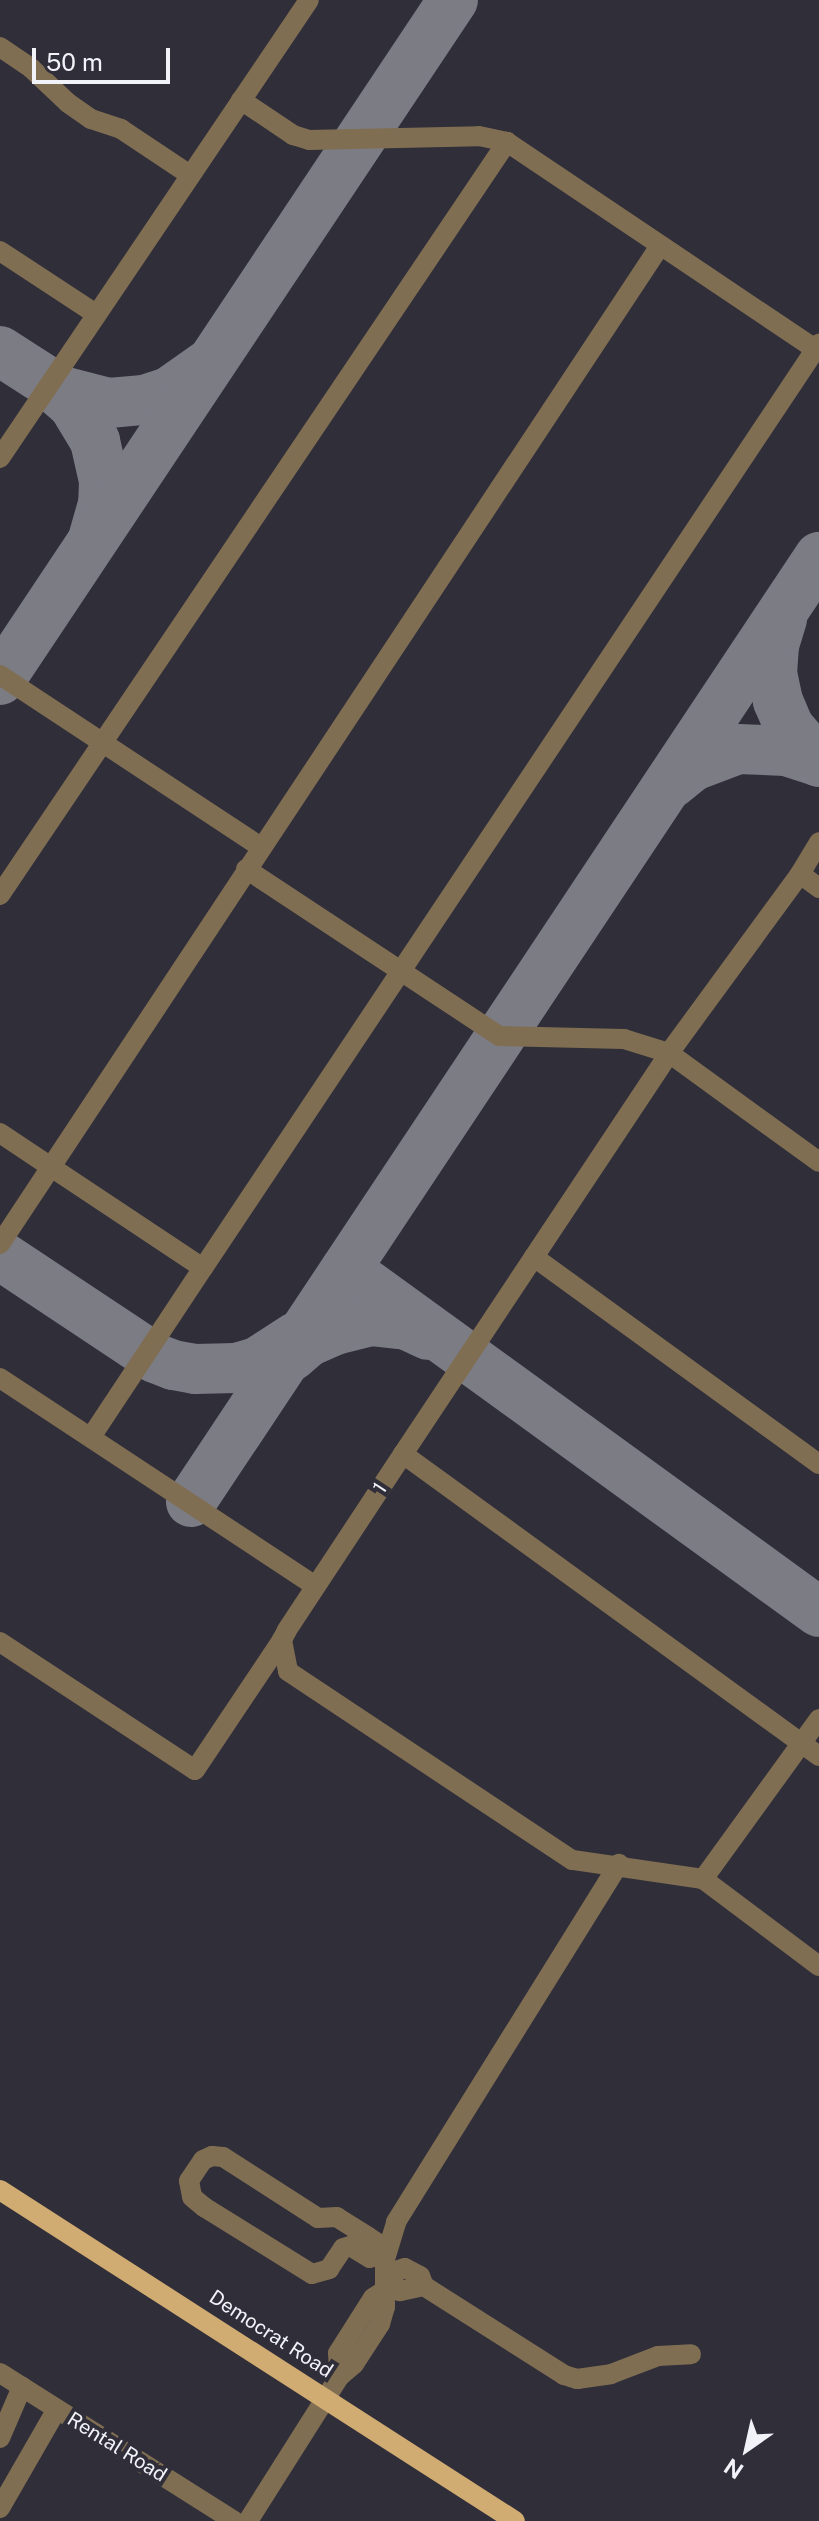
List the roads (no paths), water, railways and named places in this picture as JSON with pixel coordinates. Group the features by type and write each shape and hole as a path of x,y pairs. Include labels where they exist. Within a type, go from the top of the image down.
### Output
{"main road":[{"name":"Democrat Road","path":"0,2190 515,2521"}],"street":[{"path":"1,455 309,0"},
{"path":"0,47 31,68 68,103 91,119 121,129 190,175"},
{"path":"91,1437 399,970 818,348 507,142 479,136 309,140 293,135 241,100"},
{"path":"0,895 507,142"},
{"path":"0,1244 660,246"},
{"path":"0,251 96,314"},
{"path":"0,675 261,847"},
{"name":"1","path":"0,1642 195,1770 669,1053 800,874 819,842"},
{"path":"246,869 499,1036 624,1039 669,1053 819,1162"},
{"path":"800,874 819,888"},
{"path":"0,1133 203,1268"},
{"path":"534,1257 819,1464"},
{"path":"0,1378 315,1586"},
{"path":"403,1454 819,1756"},
{"path":"282,1640 288,1671 572,1860 619,1864 703,1879 819,1966"},
{"path":"703,1879 819,1719"},
{"path":"382,2257 396,2222 619,1864"},
{"path":"382,2257 370,2258 350,2246 343,2248 329,2269 312,2274 204,2207 192,2197 189,2181 203,2160 212,2156 223,2157 318,2218 337,2217 379,2244 382,2257 388,2284 400,2291 424,2286 564,2375 577,2379 611,2374 658,2356 691,2354"},
{"path":"248,2521 339,2377 338,2353 373,2298 388,2284"},
{"name":"Rental Road","path":"0,2373 234,2521"},
{"path":"0,2438 22,2387"},
{"path":"0,2508 57,2409"}]}
